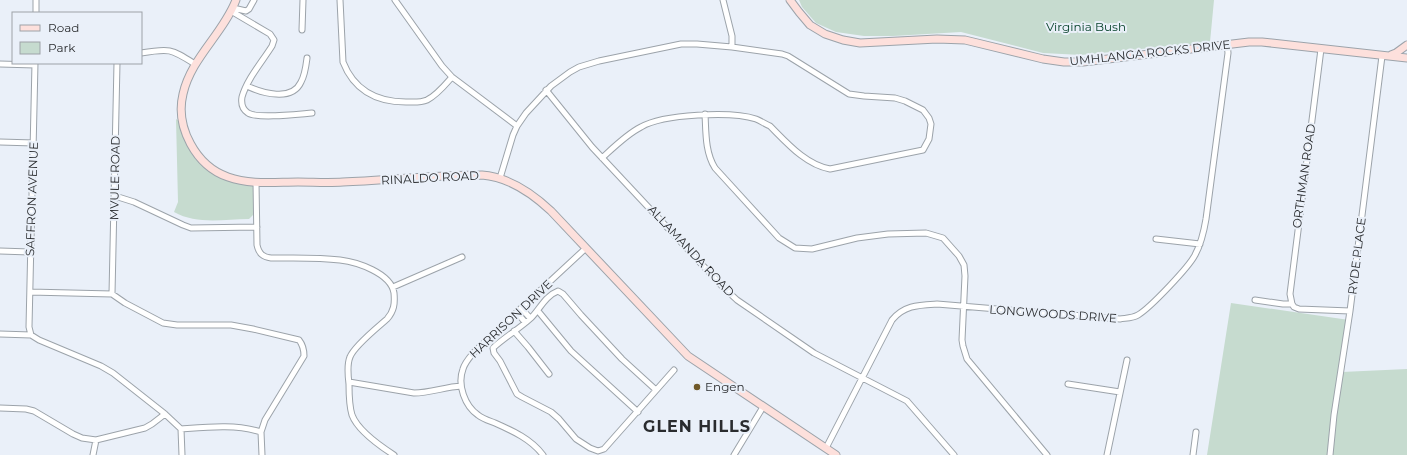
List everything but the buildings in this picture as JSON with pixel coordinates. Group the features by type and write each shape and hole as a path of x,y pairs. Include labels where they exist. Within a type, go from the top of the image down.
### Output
{"street":[{"path":"36,0 36,12"},
{"name":"RINALDO ROAD","path":"236,0 232,9 195,64 186,82 182,96 184,129 190,143 198,155 217,172 228,177 256,182 342,182 477,175 500,178 542,203 688,356 836,455"},
{"path":"232,9 246,11 250,9 254,0"},
{"path":"302,0 302,30"},
{"path":"340,0 343,62 347,71 355,82 373,97 388,101 422,101 433,96 452,77"},
{"path":"395,0 442,66 452,77 517,126"},
{"path":"723,0 732,36 732,47"},
{"name":"UMHLANGA ROCKS DRIVE","path":"790,0 804,19 818,30 835,38 851,42 937,39 964,40 1043,59 1073,62 1228,44 1262,42 1407,58"},
{"path":"232,9 270,34 274,40 272,46 247,86 242,98 243,107 249,114 255,115 274,116 312,113"},
{"path":"500,178 517,126 526,112 546,90 570,72 584,65 599,61 680,44 697,44 776,52 788,56 849,94 895,98 917,106 923,110 929,118 931,124 928,142 923,150 830,169 820,168 812,163 770,126 762,122 746,117 705,114 651,122 635,130 602,158"},
{"name":"LONGWOODS DRIVE","path":"826,448 892,320 907,308 920,305 937,304 1110,319 1129,318 1138,315 1147,308 1182,273 1193,259 1200,244 1206,219 1228,44"},
{"path":"1385,56 1396,53 1407,45"},
{"name":"ORTHMAN ROAD","path":"1292,304 1290,294 1321,49"},
{"path":"142,53 168,50 176,52 195,64"},
{"name":"RYDE PLACE","path":"1330,455 1334,415 1350,311 1385,56"},
{"path":"247,86 264,92 282,94 290,92 301,84 307,58"},
{"path":"0,64 35,64"},
{"name":"SAFFRON AVENUE","path":"31,335 29,327 30,252 35,64"},
{"name":"MVULE ROAD","path":"112,294 117,64"},
{"name":"ALLAMANDA ROAD","path":"546,90 602,158 737,300 814,353 907,401 954,455"},
{"path":"705,114 707,142 711,161 720,174 779,238 795,248 802,249 822,247 857,238 888,234 915,233 939,236 948,242 964,265 963,346 967,359 1047,455"},
{"path":"0,142 34,143"},
{"path":"256,182 257,245 261,255 266,257 348,261 378,272 384,276 393,287 394,307 391,314 354,350 350,357 349,382 350,406 352,415 357,424 379,445 394,455"},
{"path":"114,196 134,202 192,228 257,227"},
{"path":"1156,239 1200,244"},
{"name":"HARRISON DRIVE","path":"543,455 526,439 479,416 473,411 467,403 461,386 462,369 475,351 586,248"},
{"path":"0,251 30,252"},
{"path":"393,287 462,257"},
{"path":"656,390 622,359 563,294 558,291 544,302 538,311 493,348 495,355 503,366 514,390 522,397 554,414 582,444 595,451 601,451 638,412 674,370"},
{"path":"30,292 112,294 125,303 163,323 177,325 231,325 299,340 304,350 304,356 265,420 262,432 262,455"},
{"path":"1255,300 1292,304 1294,307 1299,309 1350,311"},
{"path":"521,308 530,318"},
{"path":"538,311 582,362 638,412"},
{"path":"516,313 525,322"},
{"path":"514,331 549,374"},
{"path":"0,334 31,335 39,340 101,366 165,414 181,429 182,455"},
{"path":"1106,455 1127,360"},
{"path":"349,382 414,393 423,393 461,386"},
{"path":"1068,384 1120,392"},
{"path":"734,455 763,407"},
{"path":"0,408 26,409 34,411 73,434 82,438 96,440 144,428 165,414"},
{"path":"181,429 236,427 262,432"},
{"path":"1193,455 1196,432"},
{"path":"93,455 96,440"}],"green space":[{"name":"Virginia Bush","path":"799,0 1214,0 1210,42 1081,55 1043,53 961,32 864,36 836,32 816,23 802,7"},
{"path":"176,119 179,121 204,160 230,178 255,181 254,214 249,219 201,220 192,219 174,212 178,202"},
{"path":"1231,303 1349,320 1342,372 1407,369 1407,455 1207,455"}],"place":[{"name":"Engen","path":"697,387"}],"district":[{"name":"GLEN HILLS","path":"697,426"}]}
